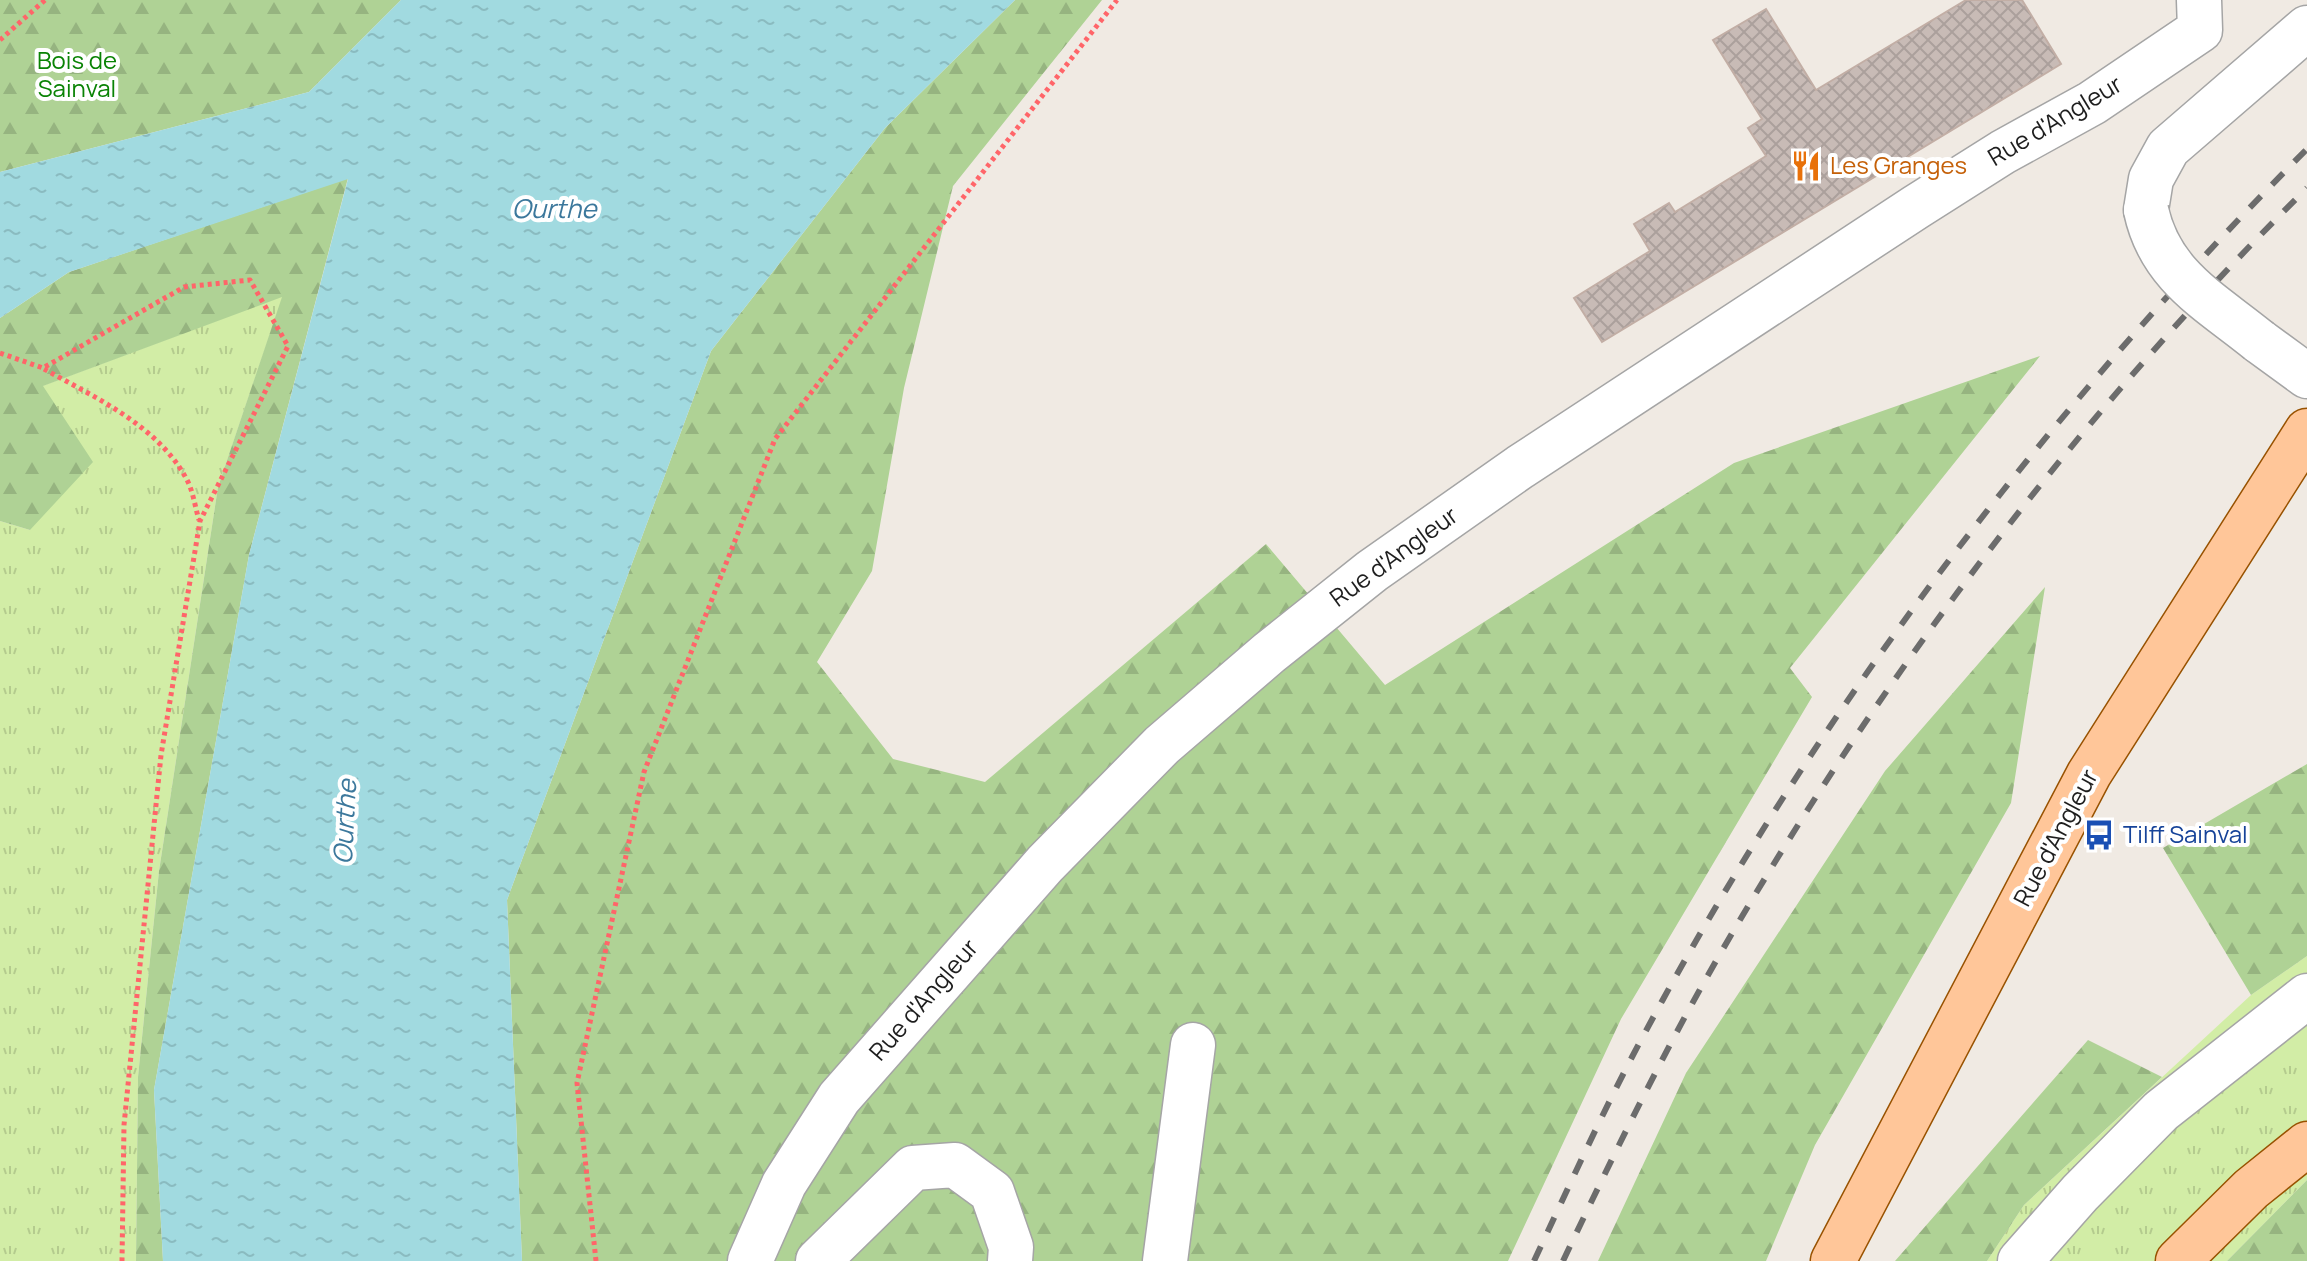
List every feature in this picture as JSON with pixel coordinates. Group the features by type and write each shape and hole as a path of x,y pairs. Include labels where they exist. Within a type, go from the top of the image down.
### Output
{"main road":[{"name":"Rue d'Angleur","path":"1833,1261 2089,774 2307,431"},
{"path":"2178,1261 2251,1189 2307,1144"}],"street":[{"name":"Rue d'Angleur","path":"750,1261 784,1184 849,1087 1045,864 1162,745 1257,663 1372,571 1520,467 1929,199 2003,152 2092,103 2200,15"},
{"path":"2307,28 2168,148 2151,179 2146,210 2152,238 2168,267 2307,376"},
{"path":"2020,1261 2080,1193 2161,1111 2307,996"},
{"path":"1165,1261 1193,1045"},
{"path":"818,1261 913,1168 955,1165 992,1192 1011,1247 1010,1261"}],"path":[{"path":"0,40 45,0"},
{"path":"596,1261 577,1083 644,772 775,439 1117,0"},
{"path":"43,368 184,287 250,280 288,346 200,521 161,755 124,1125 122,1261"},
{"path":"0,353 43,368 109,405 155,440 186,479 200,521"}],"green space":[{"name":"Bois de Sainval","path":"0,0 401,0 309,92 0,172"},
{"path":"1015,0 1102,0 953,186 904,388 872,571 817,662 893,759 985,782 1266,544 1385,685 1734,463 2040,356 1790,668 1812,697 1621,1019 1508,1261 522,1261 507,900 711,351 885,128"},
{"path":"348,178 249,555 154,1090 163,1261 136,1261 138,1077 159,871 218,487 282,297 43,386 93,462 30,530 0,521 0,318 69,272"},
{"path":"283,296 218,487 159,871 138,1077 136,1261 0,1261 0,521 30,530 42,386"},
{"path":"2045,587 2011,803 1815,1145 1766,1261 1598,1261 1686,1073 1885,771"},
{"path":"2307,764 2307,956 2251,995 2163,848"},
{"path":"2307,956 2307,1180 2227,1261 1987,1261 2024,1205 2251,995"},
{"path":"2088,1040 2162,1077 2024,1205 1987,1261 1895,1261"},
{"path":"2307,1180 2307,1261 2227,1261"}],"water":[{"name":"Ourthe","path":"401,0 1015,0 885,128 711,351 507,900 522,1261 163,1261 154,1090 249,555 348,179 69,272 0,318 0,172 309,92"}],"building":[{"path":"1966,0 2022,0 2061,64 1602,342 1574,298 1650,251 1634,224 1669,203 1675,212 1766,156 1748,128 1762,119 1713,40 1766,9 1816,90"}],"railway":[{"path":"1534,1261 1619,1082 1701,933 1774,811 1853,693 1936,578 2023,466 2114,357 2209,251 2307,149"},
{"path":"1563,1261 1636,1110 1716,961 1778,857 1913,653 2061,459 2222,275 2307,188"}],"place":[{"name":"Les Granges","path":"1806,166"},
{"name":"Tilff Sainval","path":"2099,835"}]}
